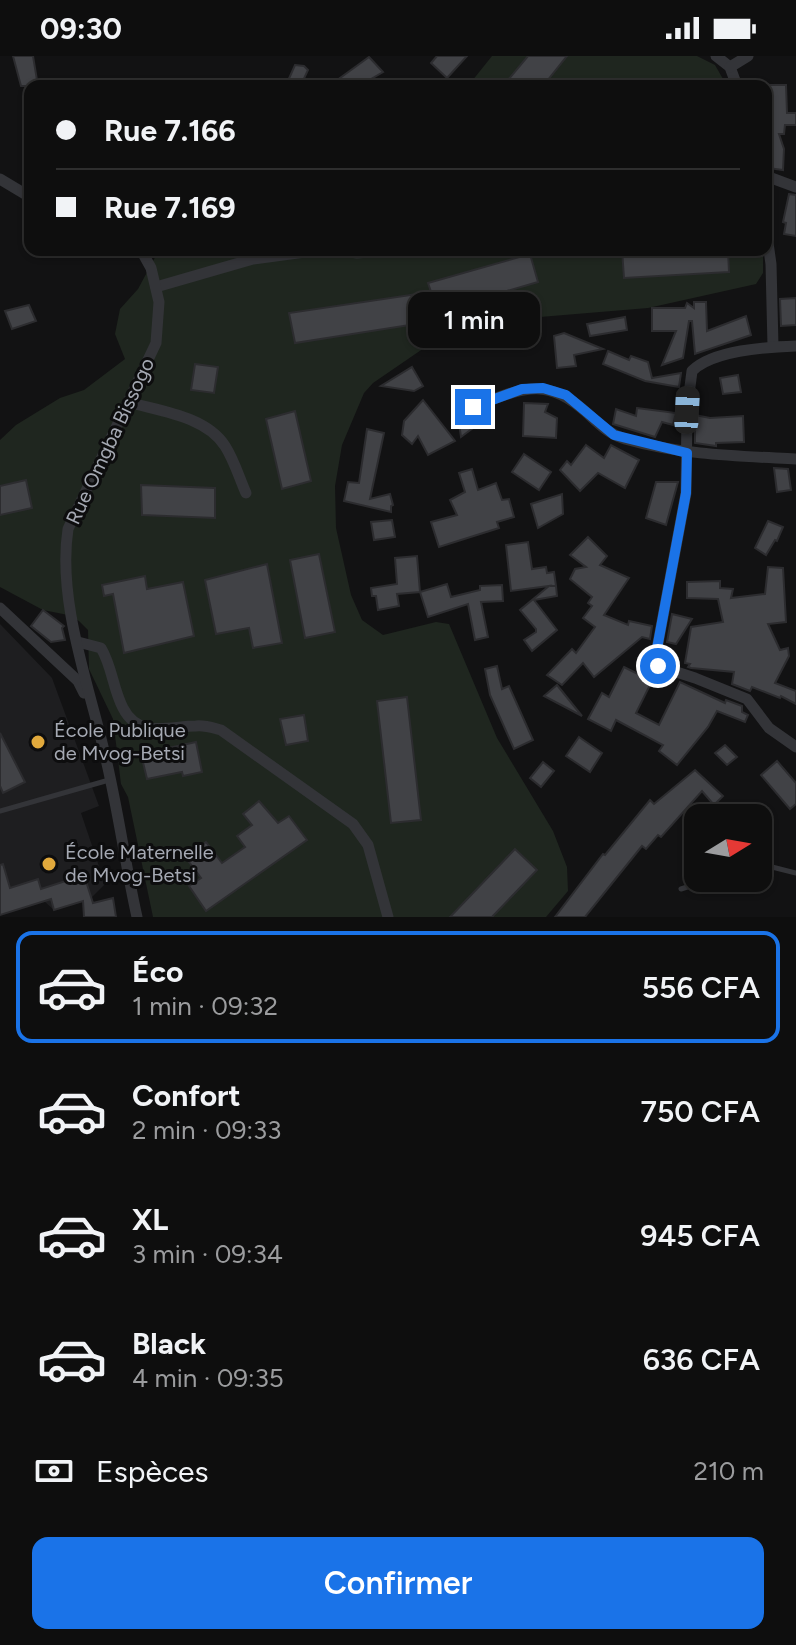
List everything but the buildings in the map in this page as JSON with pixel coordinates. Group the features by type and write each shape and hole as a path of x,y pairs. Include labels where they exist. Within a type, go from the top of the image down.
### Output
{"street":[{"path":"716,56 730,67 735,80"},
{"path":"730,67 748,56"},
{"path":"772,178 796,187"},
{"path":"0,179 24,193"},
{"name":"Rue Omgba Bissogo","path":"137,917 110,780 90,704 65,576 65,551 68,529 156,343 159,302 144,256"},
{"path":"156,287 253,259 275,256"},
{"path":"770,256 773,346"},
{"path":"796,346 773,346 705,362 692,371 689,380 686,493 656,661 658,666 747,699 769,728 796,747"},
{"path":"473,407 522,389 543,388 566,395 614,435 687,453 796,459"},
{"path":"128,402 194,421 210,430 225,445 246,493"},
{"path":"0,608 78,681 90,704"},
{"path":"78,642 101,648 120,701 135,723 148,729 196,726 221,730 353,824 368,845 388,917"}],"lane":[{"path":"0,811 110,780"},
{"path":"772,867 796,873"}],"shaded area":[{"path":"492,56 697,56 715,65 724,80 473,80"},
{"path":"156,256 763,256 763,273 756,284 648,308 528,318 479,337 466,336 427,346 373,383 364,393 342,445 335,486 336,528 351,595 362,620 383,635 436,622 449,624 497,738 553,831 567,867 568,891 546,917 153,917 128,797 121,784 113,719 89,669 88,630 68,615 43,610 0,587 0,440 16,425 60,398 84,390 125,359 115,334 120,309 138,289"},
{"name":"École Publique de Mvog-Betsi","path":"0,624 52,678 99,806 81,813 105,884 91,898 54,910 44,901 0,915"}],"place":[{"name":"École Publique de Mvog-Betsi","path":"38,742"},
{"name":"École Maternelle de Mvog-Betsi","path":"49,864"}],"route":[{"path":"473,407 522,389 543,388 566,395 614,435 687,453 686,493 656,654 658,666"}]}
